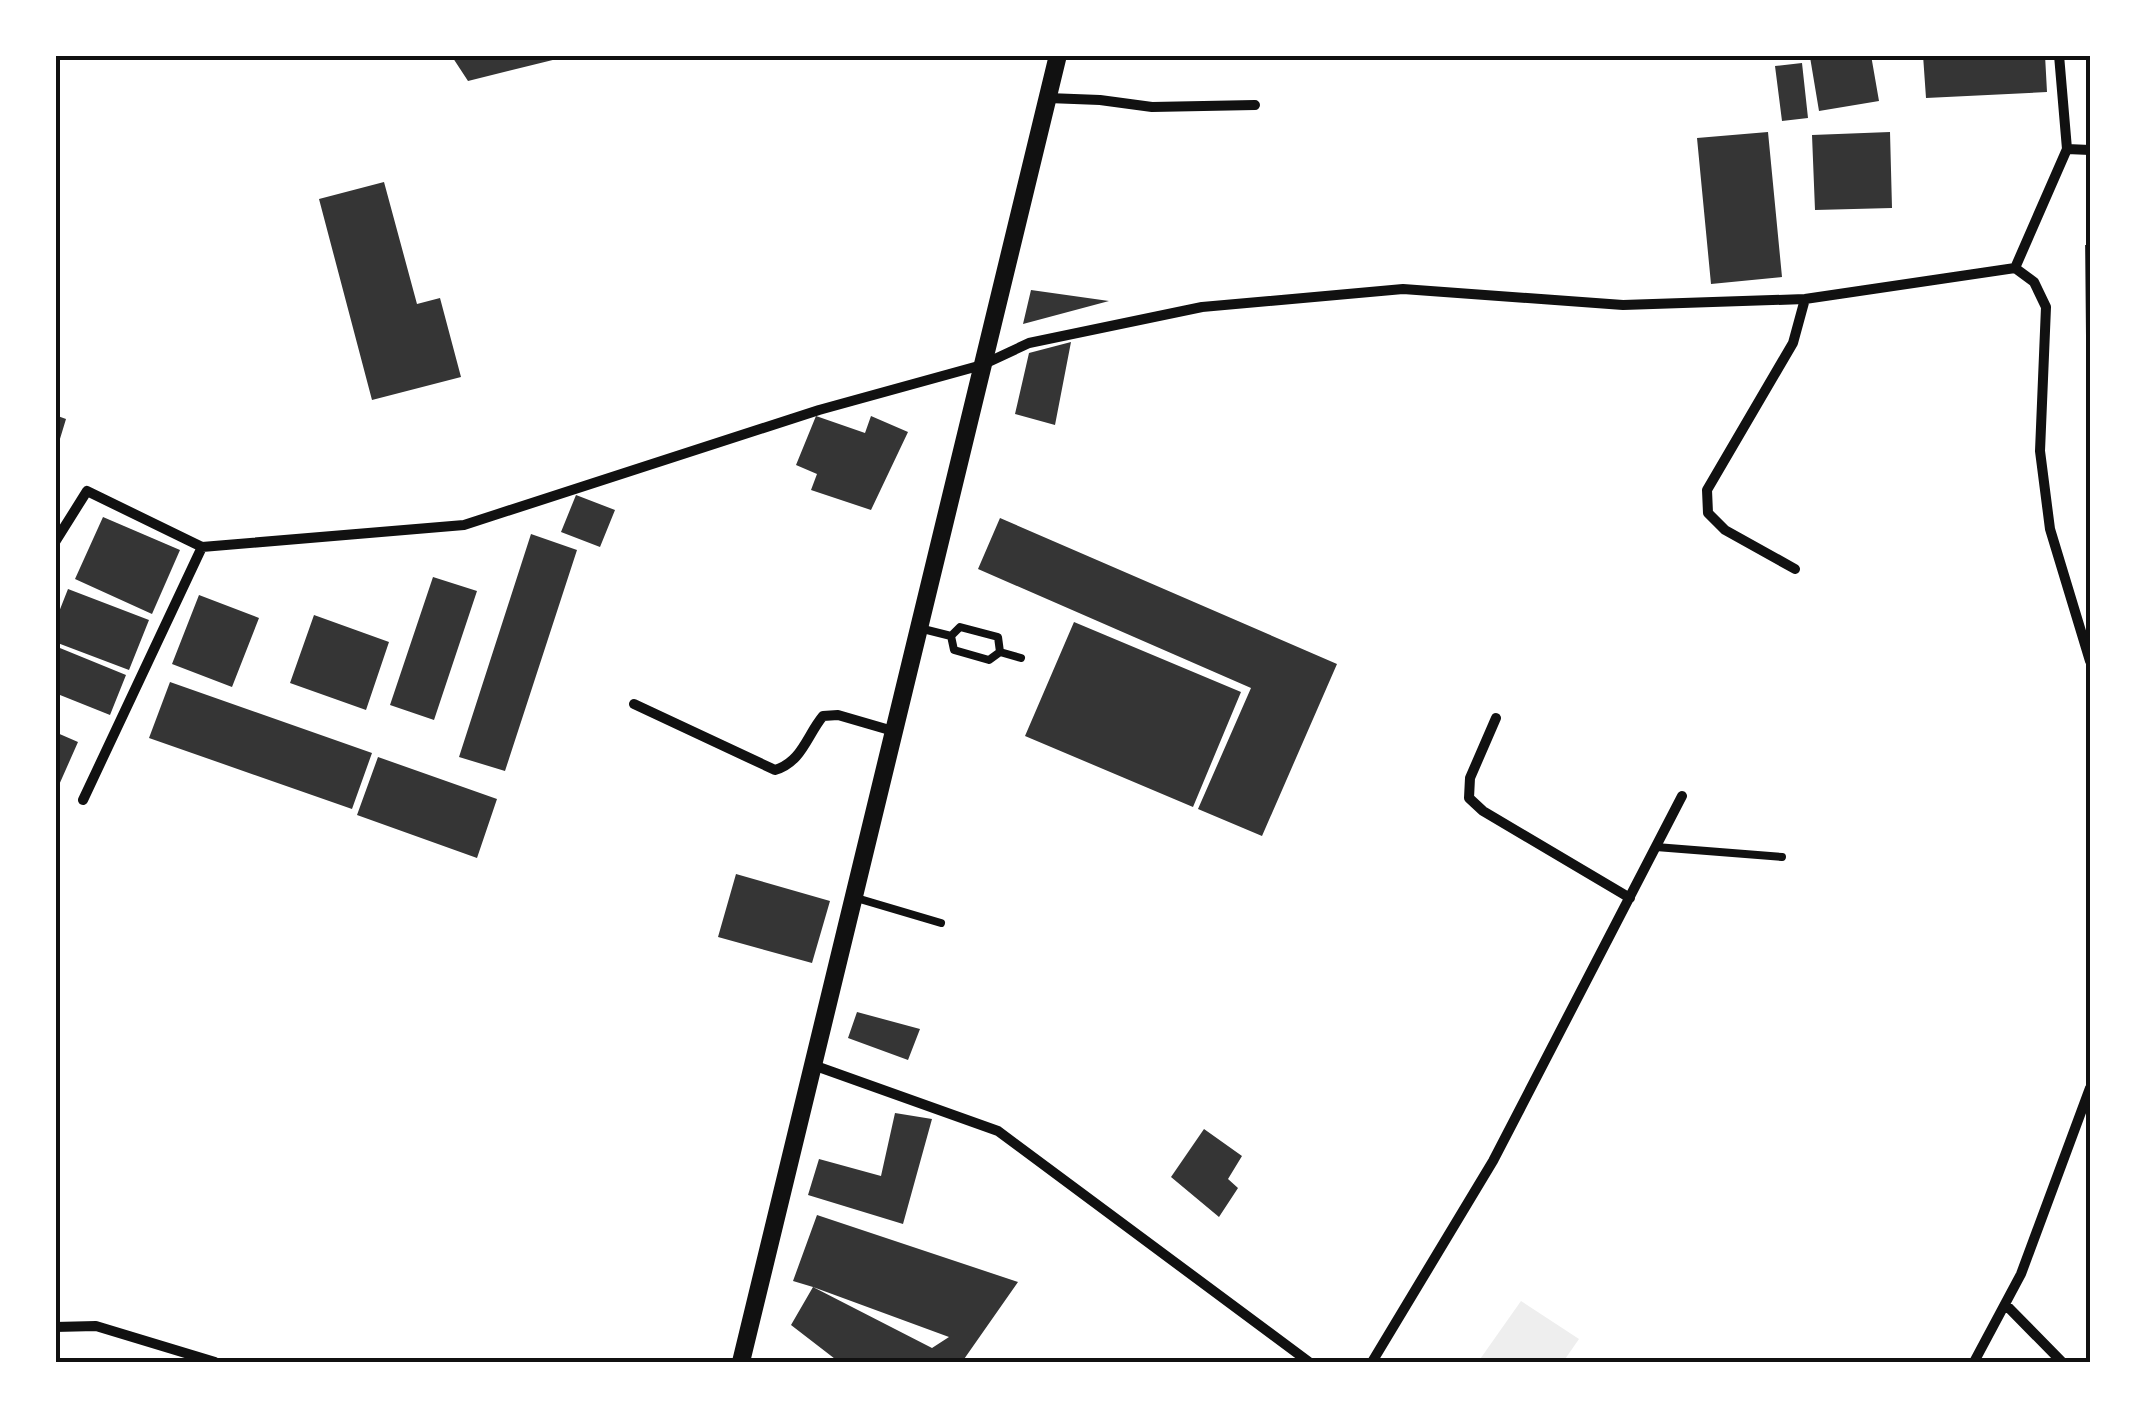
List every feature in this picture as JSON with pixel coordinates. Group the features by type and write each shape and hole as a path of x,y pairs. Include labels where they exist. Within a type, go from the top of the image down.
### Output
{"street":[{"path":"741,1362 1058,55"},
{"path":"2015,268 2067,148 2058,55"},
{"path":"1048,98 1152,107 1255,106"},
{"path":"2067,148 2090,150"},
{"path":"55,542 87,492 202,547 464,525 818,410 982,365 1029,343 1202,308 1403,289 1624,305 1805,300 2015,268 2042,292 2046,307 2040,396 2050,529 2090,661"},
{"path":"1795,570 1725,530 1708,512 1706,490 1793,343 1805,300"},
{"path":"83,800 202,547"},
{"path":"634,704 775,770 787,766 804,748 823,716 838,715 894,731"},
{"path":"1496,718 1470,778 1469,798 1483,812 1630,898"},
{"path":"1372,1362 1493,1161 1682,796"},
{"path":"813,1065 998,1130 1310,1362"},
{"path":"1974,1362 2021,1274 2090,1088"},
{"path":"2006,1305 2062,1362"},
{"path":"55,1327 96,1326 214,1362"}],"lane":[{"path":"960,627 998,638 1000,652 989,660 960,652 954,650 952,636 960,627"},
{"path":"918,628 952,636"},
{"path":"1000,652 1021,658"},
{"path":"1656,847 1782,857"},
{"path":"853,896 942,923"}],"shaded area":[{"path":"1521,1301 1579,1339 1563,1362 1478,1362"}],"building":[{"path":"451,55 569,55 569,56 468,81"},
{"path":"1871,55 1879,101 1819,111 1810,57"},
{"path":"1923,55 2045,55 2047,92 1926,98"},
{"path":"1802,63 1808,118 1782,121 1775,66"},
{"path":"1768,132 1782,277 1711,284 1697,138"},
{"path":"1890,132 1892,208 1815,210 1812,135"},
{"path":"384,182 417,304 440,298 461,377 372,400 319,199"},
{"path":"2085,245 2090,245 2090,335 2086,335"},
{"path":"1031,290 1109,301 1023,324"},
{"path":"1071,342 1055,425 1015,414 1029,353"},
{"path":"55,415 66,419 56,452 55,452"},
{"path":"816,416 865,433 871,416 908,432 871,510 811,490 817,474 796,465"},
{"path":"576,495 615,510 600,547 561,532"},
{"path":"103,517 180,550 152,614 75,579"},
{"path":"1000,518 1337,664 1262,836 1198,809 1251,688 978,569"},
{"path":"531,534 577,550 505,771 459,757"},
{"path":"433,577 477,591 434,720 390,705"},
{"path":"68,589 149,620 129,670 55,642 55,622"},
{"path":"199,595 259,618 232,687 172,664"},
{"path":"314,615 389,642 366,710 290,683"},
{"path":"1074,622 1241,692 1193,807 1025,736"},
{"path":"55,646 126,675 110,715 55,693"},
{"path":"170,682 372,753 352,809 149,738"},
{"path":"55,732 78,742 55,794"},
{"path":"378,757 497,799 477,858 357,815"},
{"path":"736,874 830,901 812,963 718,937"},
{"path":"857,1012 920,1029 908,1060 848,1038"},
{"path":"895,1113 932,1119 903,1224 808,1195 819,1159 881,1176"},
{"path":"1204,1129 1242,1156 1228,1179 1238,1188 1219,1217 1171,1177"},
{"path":"817,1215 1018,1282 962,1362 839,1362 791,1325 813,1287 793,1281","holes":["813,1287 949,1337 932,1348"]}]}
